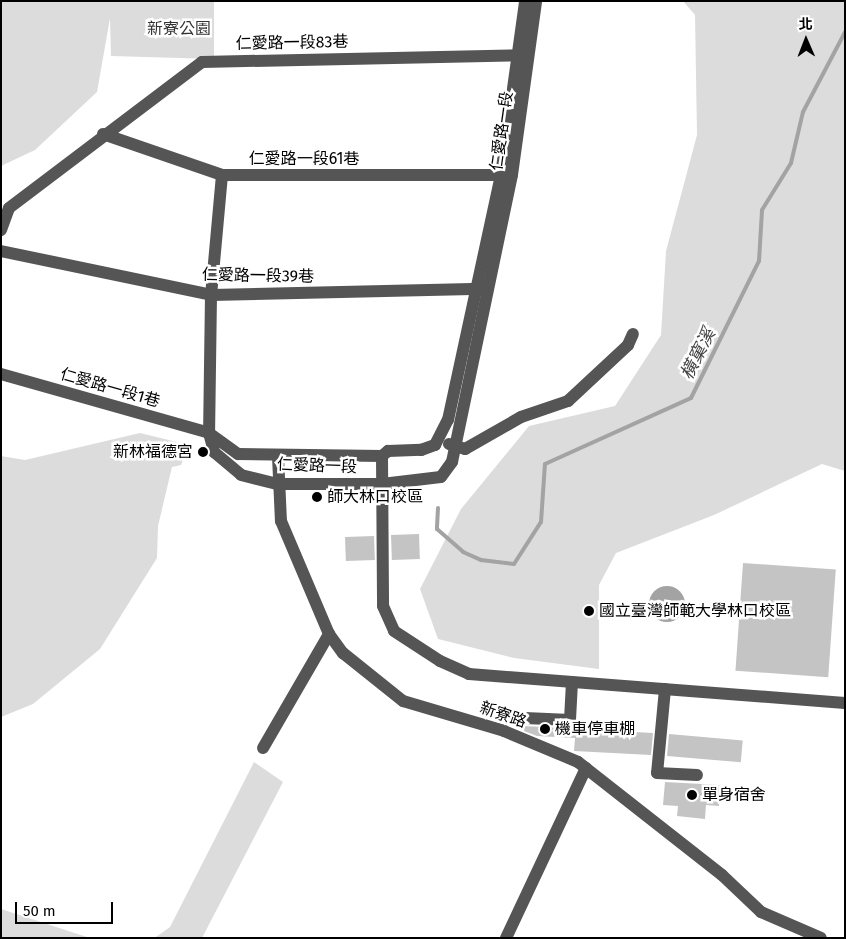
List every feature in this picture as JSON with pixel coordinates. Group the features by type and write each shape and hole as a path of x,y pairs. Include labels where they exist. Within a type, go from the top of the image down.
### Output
{"street":[{"name":"仁愛路一段","path":"524,55 525,1"},
{"name":"仁愛路一段","path":"210,433 214,452 226,466 241,475 278,484 382,484 441,477 448,470 455,447 482,289 506,175 524,55 536,1"},
{"name":"仁愛路一段83巷","path":"1,230 9,208 103,134 202,62 524,55"},
{"name":"仁愛路一段61巷","path":"103,134 222,175 506,175"},
{"path":"210,433 211,295 222,175"},
{"name":"仁愛路一段39巷","path":"1,251 211,295 482,289"},
{"name":"仁愛路一段","path":"210,433 238,454 382,456 388,451 429,449 440,441 448,420 482,289"},
{"path":"440,441 465,449 521,417 568,401 628,345 633,334"},
{"name":"仁愛路一段1巷","path":"1,374 210,433"},
{"name":"新寮路","path":"278,456 281,521 329,634 343,653 402,701 504,731 586,768 722,875 761,912 821,938"},
{"path":"382,456 382,606 394,631 469,674 844,703 845,695"},
{"path":"263,748 329,634"},
{"path":"525,718 570,720 572,682"},
{"path":"665,689 657,772 697,775"},
{"path":"506,938 586,768"}],"green space":[{"name":"新寮公園","path":"1,1 214,1 214,59 111,56 110,18 97,92 35,150 1,166"},
{"path":"683,1 845,1 845,471 822,464 714,515 616,553 599,585 599,669 514,658 438,639 420,589 461,509 529,426 615,406 661,335 666,251 697,135 695,15"},
{"path":"140,433 189,445 181,465 172,467 158,526 157,558 100,649 33,704 1,717 1,456 25,460"},
{"path":"254,762 283,782 202,938 138,938 156,937 170,927"},
{"path":"1,909 90,938 1,938"}],"shaded area":[{"path":"667,586 674,587 680,591 684,597 684,611 680,617 674,621 667,622 660,621 654,617 650,611 649,604 650,597 654,591 660,587"}],"building":[{"path":"419,534 420,559 392,560 391,535"},
{"path":"374,536 375,560 346,561 345,537"},
{"path":"743,563 836,569 828,677 735,671"},
{"path":"524,726 653,733 651,755 574,751 575,738 537,736 524,731"},
{"path":"669,734 743,740 741,762 667,756"},
{"name":"單身宿舍","path":"665,782 720,785 719,806 706,805 705,819 677,816 678,806 663,805"}],"waterway":[{"name":"橫窠溪","path":"438,508 437,529 463,552 481,560 514,564 541,522 545,464 691,398 759,261 762,210 791,163 803,112 845,32"}],"place":[{"name":"新林福德宮","path":"203,452"},
{"name":"師大林口校區","path":"317,497"},
{"name":"國立臺灣師範大學林口校區","path":"589,611"},
{"name":"機車停車棚","path":"545,729"},
{"name":"單身宿舍","path":"692,795"}]}
